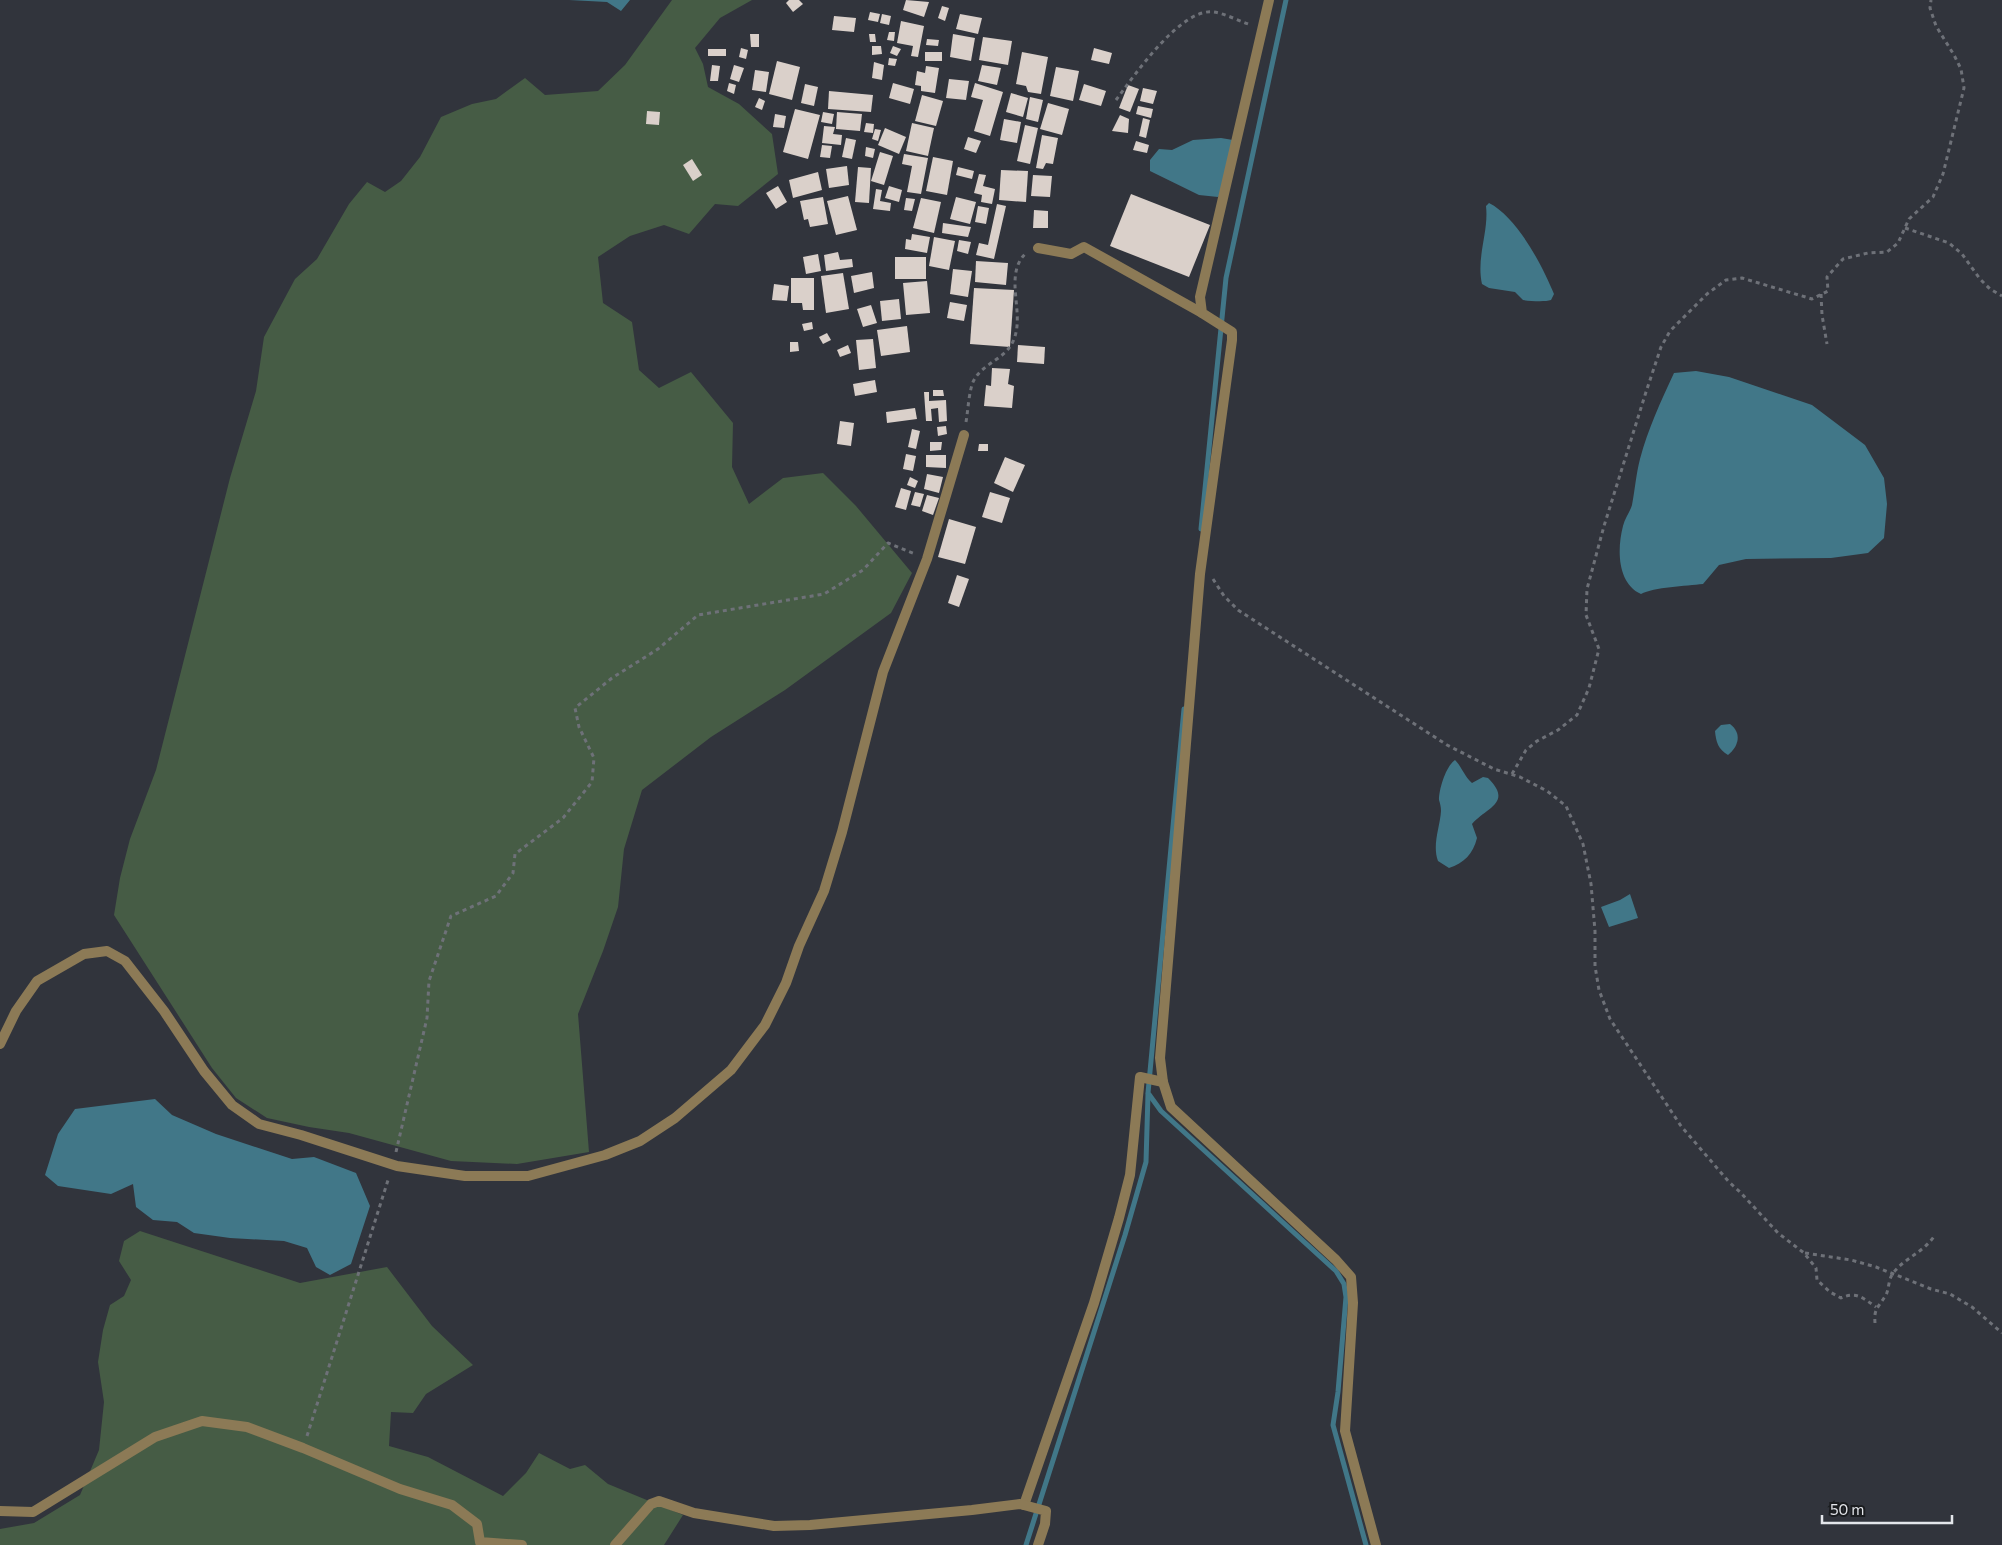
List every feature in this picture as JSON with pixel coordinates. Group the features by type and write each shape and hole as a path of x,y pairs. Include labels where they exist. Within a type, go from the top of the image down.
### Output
{"street":[{"path":"1202,313 1200,297 1269,0"},
{"path":"1038,248 1071,254 1084,248 1202,313 1232,332 1202,559 1160,1058 1160,1082 1171,1107 1336,1260 1351,1277 1353,1303 1345,1431 1376,1545"},
{"path":"0,1044 16,1011 37,981 84,954 107,951 125,961 164,1011 204,1071 232,1105 258,1124 301,1135 393,1164 465,1176 528,1176 605,1155 640,1142 701,1097 731,1070 766,1025 786,983 799,946 824,891 842,832 883,672 927,559 964,435"},
{"path":"1027,1506 1094,1303 1130,1175 1140,1077 1160,1082"},
{"path":"0,1510 33,1512 155,1437 202,1421 247,1427 304,1448 400,1489 452,1505 477,1524 480,1542 522,1545"},
{"path":"615,1545 651,1504 659,1501 694,1513 774,1526 810,1525 1020,1504 1046,1511 1045,1524 1038,1545"}],"path":[{"path":"1512,774 1526,750 1536,741 1558,730 1577,715 1589,688 1599,649 1586,615 1587,589 1604,526 1646,392 1661,347 1670,331 1708,294 1726,280 1742,278 1812,298 1821,294 1828,290 1827,277 1843,259 1868,252 1887,252 1898,244 1909,219 1933,197 1943,174 1964,88 1960,69 1936,26 1930,8 1931,0"},
{"path":"1116,100 1170,33 1200,14 1213,12 1262,29"},
{"path":"1905,228 1949,243 1962,254 1980,279 1990,289 2002,296"},
{"path":"964,435 973,381 983,368 1007,351 1014,339 1017,326 1015,274 1019,261 1025,253 1038,248"},
{"path":"1821,294 1822,315 1827,344"},
{"path":"304,1448 393,1164 427,1018 429,981 451,916 496,896 513,873 515,854 563,818 592,782 594,758 579,727 575,708 612,678 658,649 698,615 824,594 863,570 888,543 927,559"},
{"path":"1202,559 1224,596 1238,610 1447,745 1494,769 1512,774 1547,791 1566,806 1583,844 1591,884 1595,931 1595,966 1599,990 1610,1019 1681,1126 1729,1182 1778,1232 1804,1252 1816,1268 1817,1280 1830,1292 1841,1298 1850,1294 1860,1296 1876,1307"},
{"path":"1875,1323 1876,1307 1886,1297 1889,1280 1893,1274 1930,1243 1935,1235"},
{"path":"1804,1252 1851,1260 1950,1294 1972,1307 2002,1333"}],"green space":[{"path":"672,0 752,0 720,18 695,48 703,64 708,87 739,104 772,134 778,174 738,206 715,204 689,234 664,225 630,236 598,257 603,303 632,322 639,370 659,388 691,372 733,423 732,467 749,504 783,478 823,473 856,506 912,573 891,613 785,690 711,737 642,790 624,849 618,907 578,1014 589,1152 517,1164 451,1161 349,1133 267,1118 236,1098 212,1068 114,915 120,878 130,839 156,770 230,478 256,391 264,337 295,279 317,259 349,204 367,182 385,192 401,181 420,157 441,117 472,104 496,99 525,78 545,95 598,91 625,65"},
{"path":"140,1231 300,1283 387,1267 432,1326 473,1365 426,1394 413,1413 391,1412 389,1446 428,1457 503,1496 526,1473 539,1453 570,1469 585,1465 608,1484 683,1515 664,1545 0,1545 0,1529 34,1523 80,1495 99,1450 104,1402 98,1362 103,1330 110,1305 124,1296 131,1280 119,1261 124,1241"}],"water":[{"path":"569,0 630,0 621,11 607,2"},
{"path":"1221,138 1233,140 1227,184 1218,197 1199,195 1150,171 1150,160 1159,149 1172,150 1193,140"},
{"path":"1489,203 1509,219 1528,243 1554,294 1551,300 1523,300 1515,292 1489,288 1482,284 1481,254 1486,225 1486,206"},
{"path":"1696,371 1729,377 1812,405 1865,445 1884,478 1887,504 1884,538 1868,553 1831,558 1746,559 1719,565 1703,584 1662,588 1641,594 1633,589 1623,574 1620,545 1624,523 1632,505 1637,470 1643,448 1674,373"},
{"path":"1730,724 1736,731 1738,739 1735,748 1728,755 1718,745 1715,731 1721,725"},
{"path":"1455,760 1472,783 1483,777 1488,778 1495,786 1498,799 1490,809 1472,824 1477,838 1470,853 1463,861 1449,868 1438,861 1436,842 1441,811 1440,790 1446,772"},
{"path":"1630,894 1638,918 1609,927 1601,907"},
{"path":"155,1099 172,1115 216,1134 292,1159 314,1157 356,1173 370,1206 351,1264 330,1275 316,1267 307,1248 284,1241 230,1238 194,1233 177,1222 153,1220 136,1207 133,1184 111,1194 58,1186 45,1175 58,1134 75,1109"}],"building":[{"path":"789,0 799,0 803,4 793,12 786,3"},
{"path":"906,0 929,2 924,17 903,10"},
{"path":"942,6 949,8 945,21 938,18"},
{"path":"870,12 880,14 878,22 868,20"},
{"path":"882,14 891,16 889,25 880,23"},
{"path":"960,14 982,18 978,34 956,29"},
{"path":"834,16 856,18 854,32 832,30"},
{"path":"901,21 924,26 918,57 911,56 913,46 897,43"},
{"path":"889,32 895,32 894,41 887,40"},
{"path":"750,34 759,34 759,47 751,47"},
{"path":"869,34 875,34 876,42 870,42"},
{"path":"953,34 975,38 971,61 950,57"},
{"path":"983,37 1012,41 1008,65 979,60"},
{"path":"927,39 939,40 938,46 926,45"},
{"path":"872,46 881,46 882,54 872,55"},
{"path":"893,46 901,49 897,56 890,53"},
{"path":"741,48 748,50 746,59 739,57"},
{"path":"1094,48 1112,53 1109,64 1091,60"},
{"path":"708,49 726,49 726,56 708,56"},
{"path":"925,52 942,52 942,61 925,61"},
{"path":"1022,52 1048,57 1041,94 1028,92 1026,86 1016,84"},
{"path":"889,58 897,59 895,66 888,65"},
{"path":"777,61 800,67 792,100 769,94"},
{"path":"874,62 884,65 882,80 872,78"},
{"path":"712,65 720,66 718,81 710,81"},
{"path":"734,65 744,68 739,82 730,79"},
{"path":"982,65 1001,68 997,85 978,81"},
{"path":"926,66 939,68 935,93 921,91 921,86 915,85 917,71 925,73"},
{"path":"1056,67 1079,71 1073,101 1050,96"},
{"path":"755,70 769,72 766,92 752,90"},
{"path":"949,79 969,81 966,100 946,98"},
{"path":"729,83 736,85 734,94 727,91"},
{"path":"893,83 914,89 910,104 889,98"},
{"path":"975,83 1003,92 990,136 974,131 983,100 971,97"},
{"path":"805,84 818,87 814,106 801,103"},
{"path":"1084,84 1106,91 1101,106 1079,100"},
{"path":"1128,85 1139,89 1130,112 1119,108"},
{"path":"1143,88 1157,91 1153,104 1140,101"},
{"path":"829,91 873,95 871,112 828,109"},
{"path":"1011,93 1028,98 1023,117 1006,112"},
{"path":"922,95 943,101 936,126 915,121"},
{"path":"1030,97 1043,100 1038,122 1026,119"},
{"path":"759,98 765,101 762,110 755,107"},
{"path":"1048,103 1069,109 1062,135 1040,129"},
{"path":"1138,106 1153,109 1151,118 1136,114"},
{"path":"795,109 820,115 808,159 783,152"},
{"path":"647,111 660,112 659,125 646,124"},
{"path":"823,112 834,114 832,124 821,122"},
{"path":"837,112 862,114 860,131 836,129"},
{"path":"775,114 786,116 784,128 773,127"},
{"path":"1120,115 1129,119 1128,133 1112,131"},
{"path":"1143,118 1150,120 1146,138 1139,136"},
{"path":"1004,119 1021,122 1017,143 1000,140"},
{"path":"866,123 874,124 873,133 864,132"},
{"path":"912,123 934,128 928,156 906,151"},
{"path":"1025,125 1038,128 1030,164 1017,161"},
{"path":"824,126 835,127 833,134 842,135 841,145 822,143"},
{"path":"885,128 906,137 899,154 878,145"},
{"path":"875,129 881,130 878,141 872,139"},
{"path":"1042,135 1058,138 1053,164 1046,163 1043,169 1036,168"},
{"path":"968,137 981,141 976,153 964,149"},
{"path":"846,138 856,140 852,159 842,157"},
{"path":"1136,141 1149,145 1147,153 1133,150"},
{"path":"822,145 832,146 830,158 820,157"},
{"path":"866,147 875,149 873,158 865,156"},
{"path":"880,152 893,156 884,185 871,181"},
{"path":"904,154 928,158 921,194 907,192 912,166 902,164"},
{"path":"933,157 953,161 947,195 926,191"},
{"path":"692,159 702,175 693,181 683,165"},
{"path":"847,166 849,185 829,188 826,169"},
{"path":"858,167 871,168 869,203 855,202"},
{"path":"958,167 974,171 972,179 956,175"},
{"path":"1001,170 1028,171 1026,202 999,200"},
{"path":"818,172 822,190 793,198 789,180"},
{"path":"979,174 986,175 983,186 995,189 992,204 981,202 982,195 974,193"},
{"path":"1033,175 1052,176 1050,197 1031,196"},
{"path":"778,186 787,202 776,209 766,193"},
{"path":"889,186 902,190 899,202 885,198"},
{"path":"876,189 882,190 880,201 891,203 890,211 873,209"},
{"path":"1131,194 1210,225 1189,277 1110,246"},
{"path":"848,196 857,230 836,235 827,201"},
{"path":"823,197 828,224 810,227 808,219 804,220 800,201"},
{"path":"956,197 976,202 970,224 950,219"},
{"path":"906,198 915,199 912,211 904,210"},
{"path":"921,198 941,202 934,233 913,228"},
{"path":"997,204 1006,206 994,259 976,255 979,243 988,245"},
{"path":"978,206 989,208 986,224 975,222"},
{"path":"1034,210 1048,211 1048,228 1033,228"},
{"path":"943,223 971,227 968,237 942,233"},
{"path":"912,234 930,237 927,253 905,249 906,239 911,240"},
{"path":"934,237 955,241 949,270 929,266"},
{"path":"959,240 971,242 968,254 957,251"},
{"path":"838,252 840,260 852,259 853,267 826,271 824,255"},
{"path":"818,254 821,271 806,274 803,257"},
{"path":"895,257 926,257 926,279 895,279"},
{"path":"976,261 1008,263 1006,285 975,282"},
{"path":"953,269 972,271 968,297 950,294"},
{"path":"872,272 874,288 854,293 851,276"},
{"path":"843,273 849,309 826,313 821,276"},
{"path":"791,278 814,278 814,310 803,310 802,303 791,303"},
{"path":"927,281 930,313 906,315 903,283"},
{"path":"774,284 789,286 787,301 772,300"},
{"path":"974,288 1014,290 1010,347 970,344"},
{"path":"899,299 901,319 882,321 880,301"},
{"path":"950,302 967,305 964,321 947,318"},
{"path":"871,305 877,323 863,327 857,309"},
{"path":"812,322 813,329 804,331 802,324"},
{"path":"907,326 910,352 881,356 877,330"},
{"path":"827,333 831,340 823,344 819,337"},
{"path":"873,339 876,368 859,370 856,340"},
{"path":"790,342 798,342 799,351 790,352"},
{"path":"848,345 851,353 840,357 837,350"},
{"path":"1018,345 1045,347 1044,364 1017,362"},
{"path":"992,368 1010,369 1008,384 1014,386 1012,408 984,406 986,385 991,386"},
{"path":"875,380 877,392 855,396 853,384"},
{"path":"933,390 943,390 944,396 933,396"},
{"path":"924,392 929,392 929,401 946,400 947,421 939,422 938,408 931,409 932,421 926,421"},
{"path":"915,408 917,419 887,423 886,412"},
{"path":"840,421 854,423 851,446 837,444"},
{"path":"946,426 947,434 938,436 937,427"},
{"path":"912,429 920,431 916,449 908,447"},
{"path":"930,442 942,442 941,450 930,451"},
{"path":"979,444 988,444 988,451 978,451"},
{"path":"906,454 916,456 913,471 903,469"},
{"path":"926,455 946,455 946,468 926,467"},
{"path":"1005,457 1025,465 1013,492 994,483"},
{"path":"927,474 943,477 939,493 924,489"},
{"path":"910,477 918,481 915,488 907,485"},
{"path":"901,488 911,491 906,510 895,507"},
{"path":"915,492 924,494 920,507 911,505"},
{"path":"990,492 1010,498 1002,523 982,517"},
{"path":"927,495 939,498 933,515 922,511"},
{"path":"949,519 976,527 965,564 938,557"},
{"path":"957,575 969,579 959,607 948,603"}],"waterway":[{"path":"1201,529 1226,278 1286,0"},
{"path":"1184,709 1148,1093 1161,1111 1336,1271 1344,1284 1346,1297 1338,1392 1333,1425 1366,1545"},
{"path":"1026,1545 1125,1235 1146,1162 1148,1094"}]}
